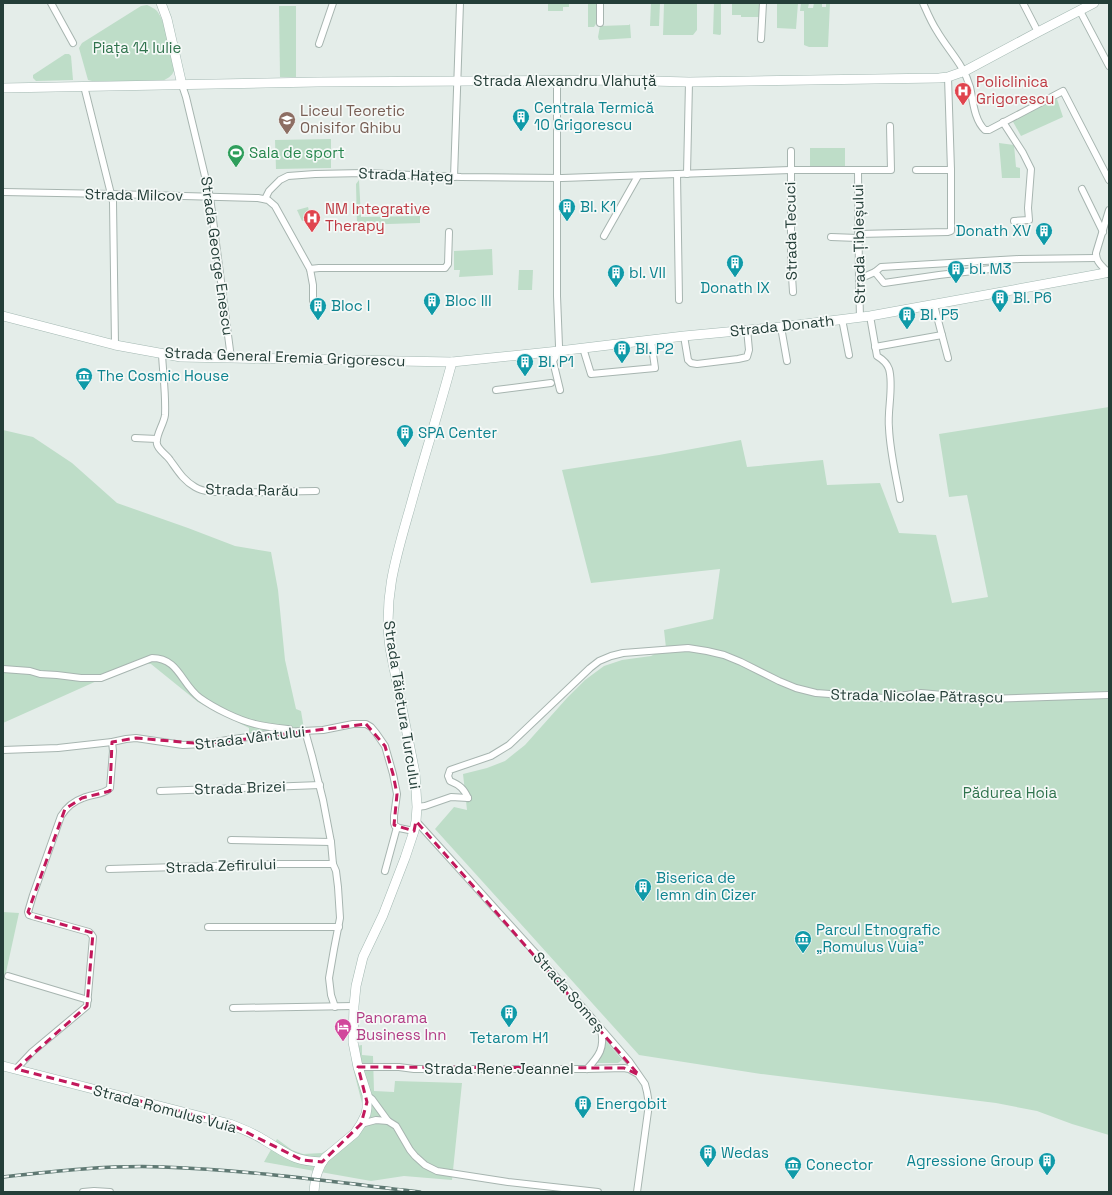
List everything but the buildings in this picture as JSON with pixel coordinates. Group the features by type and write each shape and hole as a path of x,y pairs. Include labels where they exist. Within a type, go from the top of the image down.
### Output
{"main road":[{"path":"5,88 182,85 167,19 161,3"},
{"name":"Strada Alexandru Vlahuță","path":"182,85 300,82 688,82 882,80 948,77 965,71 1094,3"},
{"name":"Strada Donath","path":"452,362 870,316 1109,273"},
{"name":"Strada General Eremia Grigorescu","path":"3,316 115,345 187,357 452,362"},
{"name":"Strada Tăietura Turcului","path":"314,1192 316,1175 322,1162 351,1137 362,1124 367,1108 367,1095 358,1067 353,1042 354,1006 357,977 363,957 383,915 405,858 416,821 417,807 415,773 390,648 388,631 389,599 392,574 401,539 452,362"},
{"name":"Strada Romulus Vuia","path":"3,1066 230,1124 252,1133 290,1156 307,1162 322,1162"}],"street":[{"path":"51,3 73,43"},
{"path":"319,44 333,3"},
{"path":"454,177 460,3"},
{"path":"600,3 600,23"},
{"path":"761,39 763,3"},
{"path":"923,3 936,30 965,71 978,118 985,130 989,130 1063,91 1109,180"},
{"path":"1023,3 1038,32"},
{"path":"1080,11 1109,66"},
{"path":"831,237 951,231 948,77"},
{"path":"557,81 557,296 559,351 553,361 560,390"},
{"path":"687,174 688,82"},
{"name":"Strada George Enescu","path":"182,85 210,197 231,358"},
{"path":"84,86 113,202 115,345"},
{"path":"1003,122 1023,153 1031,169 1028,208 1029,220 1014,221"},
{"name":"Strada Hațeg","path":"265,199 269,191 280,180 288,176 296,175 364,173 454,177 557,178 790,170 891,170 890,126"},
{"path":"790,170 791,151"},
{"name":"Strada Tecuci","path":"790,170 791,260 793,292"},
{"path":"916,170 951,170"},
{"name":"Strada Țibleșului","path":"858,171 858,279 860,317"},
{"path":"677,174 679,300"},
{"path":"604,236 638,176"},
{"path":"1082,189 1103,232"},
{"name":"Strada Milcov","path":"3,192 265,199"},
{"path":"265,199 270,201 275,206 310,269 313,285 313,301"},
{"path":"1109,210 1096,253 1096,258 1100,265 1109,273"},
{"path":"310,269 442,269 447,267 448,264 449,232"},
{"path":"858,279 875,272 881,266 1001,260 1096,258"},
{"path":"875,272 884,283 999,268 1001,260"},
{"path":"934,305 948,358"},
{"path":"870,316 877,356 884,360 890,376 891,383 888,428 900,499"},
{"path":"842,319 849,355"},
{"path":"781,327 787,361"},
{"path":"684,336 688,360 691,363 697,364 738,360 747,357 749,350 747,329"},
{"path":"875,347 942,335"},
{"path":"583,348 591,374 655,368 651,340"},
{"path":"134,438 157,439 162,428 165,416 165,402 162,354"},
{"path":"496,390 551,383"},
{"name":"Strada Rarău","path":"157,439 158,447 182,478 196,488 206,491 243,492 316,491"},
{"name":"Strada Nicolae Pătrașcu","path":"417,807 425,806 452,797 468,798 464,790 459,785 450,781 448,776 450,770 492,756 509,746 590,668 611,656 623,653 688,648 706,651 724,655 741,662 779,682 816,693 884,698 921,693 985,699 1109,695"},
{"path":"3,669 30,671 57,676 101,678 152,658 160,658 170,662 191,690 210,705 254,724 302,731 311,750 320,785 338,887 340,918 329,978 331,995 335,1007"},
{"name":"Strada Vântului","path":"3,750 58,748 136,738 183,745 205,744 302,731 323,730 353,724 366,724 374,730 385,746 395,781 397,794 394,823 398,827"},
{"path":"16,1069 32,1052 85,1008 88,1000 93,937 91,934 89,932 28,914 28,912 61,816 65,809 82,798 106,792 110,788 113,751 112,742"},
{"name":"Strada Brizei","path":"160,791 320,785"},
{"name":"Strada Someș","path":"416,821 601,1028 645,1084 649,1104 637,1192"},
{"path":"385,871 398,827 414,831"},
{"path":"231,840 331,842"},
{"name":"Strada Zefirului","path":"109,869 333,864"},
{"path":"208,926 339,927"},
{"path":"8,976 88,1000"},
{"path":"233,1008 354,1006"},
{"path":"587,1069 601,1050 603,1041 601,1028"},
{"name":"Strada Rene Jeannel","path":"358,1067 399,1067 414,1069 624,1068 630,1069 639,1075"},
{"path":"367,1095 388,1121 396,1126 415,1156 425,1165 437,1171 508,1182 598,1192"},
{"path":"362,1124 376,1120 388,1121"},
{"path":"83,1192 110,1192"}],"highlighted area":[{"path":"366,724 385,746 393,774 397,794 394,825 414,831 416,821 639,1075 624,1068 358,1067 367,1102 361,1124 322,1162 302,1160 230,1124 16,1069 87,1006 93,933 32,916 28,912 65,809 82,798 110,791 112,742 136,738 205,744"}],"green space":[{"path":"548,3 569,3 569,7 563,7 563,11 548,11"},
{"path":"588,3 598,3 596,25 594,27 588,27"},
{"path":"651,3 660,3 659,26 650,26"},
{"path":"664,3 697,3 697,30 693,35 663,35"},
{"path":"714,3 721,3 720,35 713,34"},
{"path":"732,3 763,3 762,17 741,17 741,15 732,15"},
{"path":"777,3 798,3 796,29 777,28"},
{"path":"801,3 809,3 808,8 813,8 814,3 822,3 822,7 826,7 826,3 830,3 828,47 809,47 804,45 804,11 800,11"},
{"name":"Piața 14 Iulie","path":"147,5 154,8 160,15 166,31 174,59 174,71 172,74 162,81 88,80 79,48 82,43 141,6"},
{"path":"279,6 296,6 296,77 280,77"},
{"path":"630,24 631,38 599,40 598,37 600,26"},
{"path":"65,54 69,54 71,56 73,80 36,81 33,78 33,75"},
{"path":"1057,99 1063,117 1021,136 1012,120"},
{"path":"331,139 331,168 276,169 275,140"},
{"path":"999,143 1014,145 1016,167 1020,168 1020,178 1002,178"},
{"path":"810,148 845,148 845,168 810,168"},
{"path":"359,180 361,217 420,216 420,223 357,225 356,184"},
{"path":"308,207 311,218 302,221 297,210"},
{"path":"492,249 493,275 459,277 460,270 454,270 454,251"},
{"path":"519,270 533,270 532,290 518,290"},
{"name":"Pădurea Hoia","path":"1109,407 1109,1135 1072,1124 1037,1111 996,1103 761,1074 639,1055 435,829 454,807 467,810 463,774 487,768 505,761 525,745 585,680 604,666 622,660 651,656 666,648 664,630 713,619 720,569 591,583 562,470 659,455 741,440 747,467 823,460 827,485 880,483 899,533 936,535 952,603 988,597 967,495 949,497 939,434"},
{"path":"3,430 33,437 72,463 117,503 235,546 271,552 278,590 285,660 296,709 301,711 304,729 299,730 290,728 249,734 249,728 198,702 151,664 137,663 3,723"},
{"path":"3,912 19,913 3,986"},
{"path":"603,1041 606,1041 622,1060 618,1063 592,1063"},
{"path":"362,1045 362,1055 373,1056 374,1091 394,1092 395,1081 462,1083 452,1180 404,1176 371,1181 264,1162 277,1139 292,1150 303,1154 322,1153 347,1138 363,1115 363,1107 353,1068 350,1047"}],"railway":[{"path":"3,1177 103,1168 163,1167 324,1180 420,1192"}],"place":[{"name":"Policlinica Grigorescu","path":"963,106"},
{"name":"Centrala Termică 10 Grigorescu","path":"521,132"},
{"name":"Liceul Teoretic Onisifor Ghibu","path":"287,135"},
{"name":"Sala de sport","path":"236,168"},
{"name":"Bl. K1","path":"567,222"},
{"name":"NM Integrative Therapy","path":"312,233"},
{"name":"Donath XV","path":"1044,246"},
{"name":"Donath IX","path":"735,278"},
{"name":"bl. M3","path":"956,284"},
{"name":"bl. VII","path":"616,288"},
{"name":"Bl. P6","path":"1000,313"},
{"name":"Bloc III","path":"432,316"},
{"name":"Bloc I","path":"318,321"},
{"name":"Bl. P5","path":"907,330"},
{"name":"Bl. P2","path":"622,364"},
{"name":"Bl. P1","path":"525,377"},
{"name":"The Cosmic House","path":"84,391"},
{"name":"SPA Center","path":"405,448"},
{"name":"Biserica de lemn din Cizer","path":"643,902"},
{"name":"Parcul Etnografic „Romulus Vuia”","path":"803,954"},
{"name":"Tetarom H1","path":"509,1028"},
{"name":"Panorama Business Inn","path":"343,1042"},
{"name":"Energobit","path":"583,1119"},
{"name":"Wedas","path":"708,1168"},
{"name":"Agressione Group","path":"1047,1176"},
{"name":"Conector","path":"793,1180"}]}
